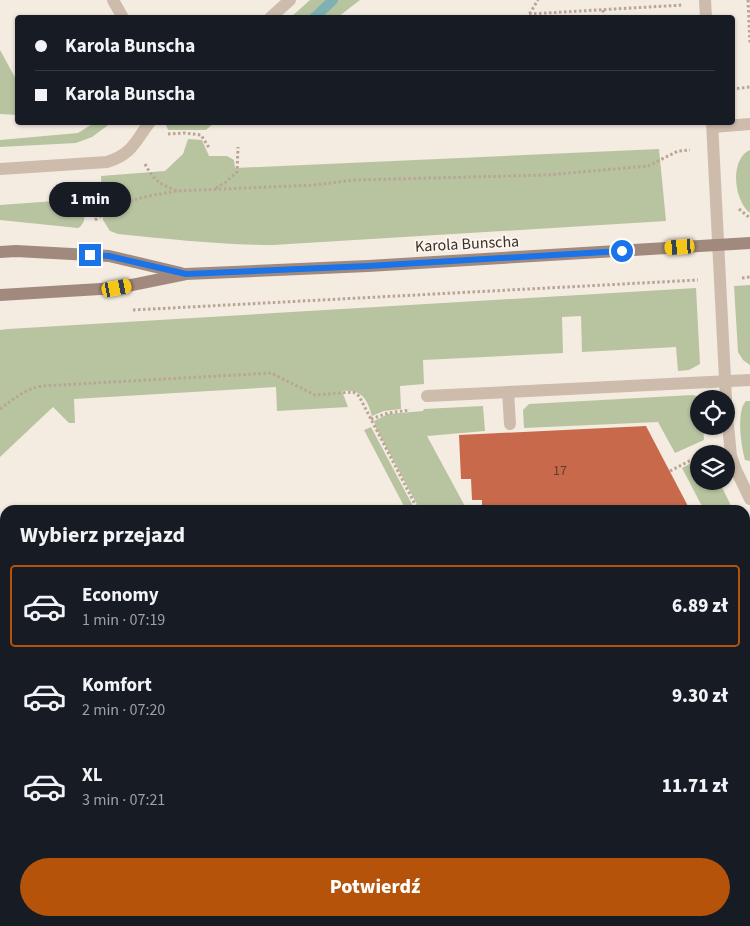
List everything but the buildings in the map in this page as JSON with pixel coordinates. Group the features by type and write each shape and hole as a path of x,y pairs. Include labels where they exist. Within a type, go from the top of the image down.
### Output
{"main road":[{"name":"Karola Bunscha","path":"0,295 117,288 186,274 368,266 750,243"},
{"name":"Karola Bunscha","path":"0,252 16,251 109,256 186,274"}],"street":[{"path":"113,0 121,15"},
{"path":"273,15 290,0"},
{"path":"705,0 706,15"},
{"path":"735,124 750,124"},
{"path":"0,169 107,162 121,156 135,145 148,125"},
{"path":"712,125 725,390"},
{"path":"427,396 750,380"},
{"path":"508,392 510,424"},
{"path":"729,435 731,456 750,499"}],"path":[{"path":"529,15 538,0"},
{"path":"748,0 750,43"},
{"path":"549,15 686,4"},
{"path":"603,10 604,15"},
{"path":"735,89 750,88"},
{"path":"177,191 159,183 150,174 135,145 162,135 185,133 201,134 210,149"},
{"path":"211,190 226,182 237,172 238,147"},
{"path":"96,220 120,204 138,198 177,191 315,185 354,180 565,174 648,166 678,151 693,150"},
{"path":"129,310 719,279"},
{"path":"0,410 30,388 42,386 272,373 315,395 353,392 359,396 364,402 415,505"},
{"path":"371,419 393,412 422,410 427,396"},
{"path":"670,471 690,461"}],"green space":[{"path":"310,0 360,0 341,15 293,15"},
{"path":"0,50 15,77 15,115 0,114"},
{"path":"91,125 108,125 92,137 76,143 0,147 0,140 78,133"},
{"path":"166,125 212,125 206,130 168,130"},
{"path":"188,139 202,140 209,156 227,156 234,160 235,168 659,149 666,221 273,245 195,241 118,234 110,231 103,220 101,176 165,171 183,154"},
{"path":"750,150 750,213 740,199 736,180 739,162 743,155"},
{"path":"83,199 84,219 78,228 0,220 0,205"},
{"path":"750,285 750,365 743,360 738,352 734,286"},
{"path":"696,288 700,364 689,370 678,371 676,347 582,352 581,316 562,317 563,353 423,360 424,384 400,386 401,409 384,411 372,416 363,396 354,392 342,391 348,407 277,411 276,387 74,399 75,423 69,423 53,407 0,457 0,330"},
{"path":"690,395 690,435 704,435 704,440 675,453 658,422 524,428 523,410 529,404"},
{"path":"746,401 750,401 750,461 745,460 740,429 741,412"},
{"path":"483,406 485,431 427,436 464,505 417,505 376,428 374,421 388,414 423,411 424,409"},
{"path":"371,427 412,505 403,505 364,430"},
{"path":"690,464 690,483 682,468"},
{"path":"694,490 723,490 731,505 701,505"}],"waterway":[{"path":"317,15 333,0"}],"route":[{"path":"90,255 109,256 186,274 368,266 622,251"}]}
